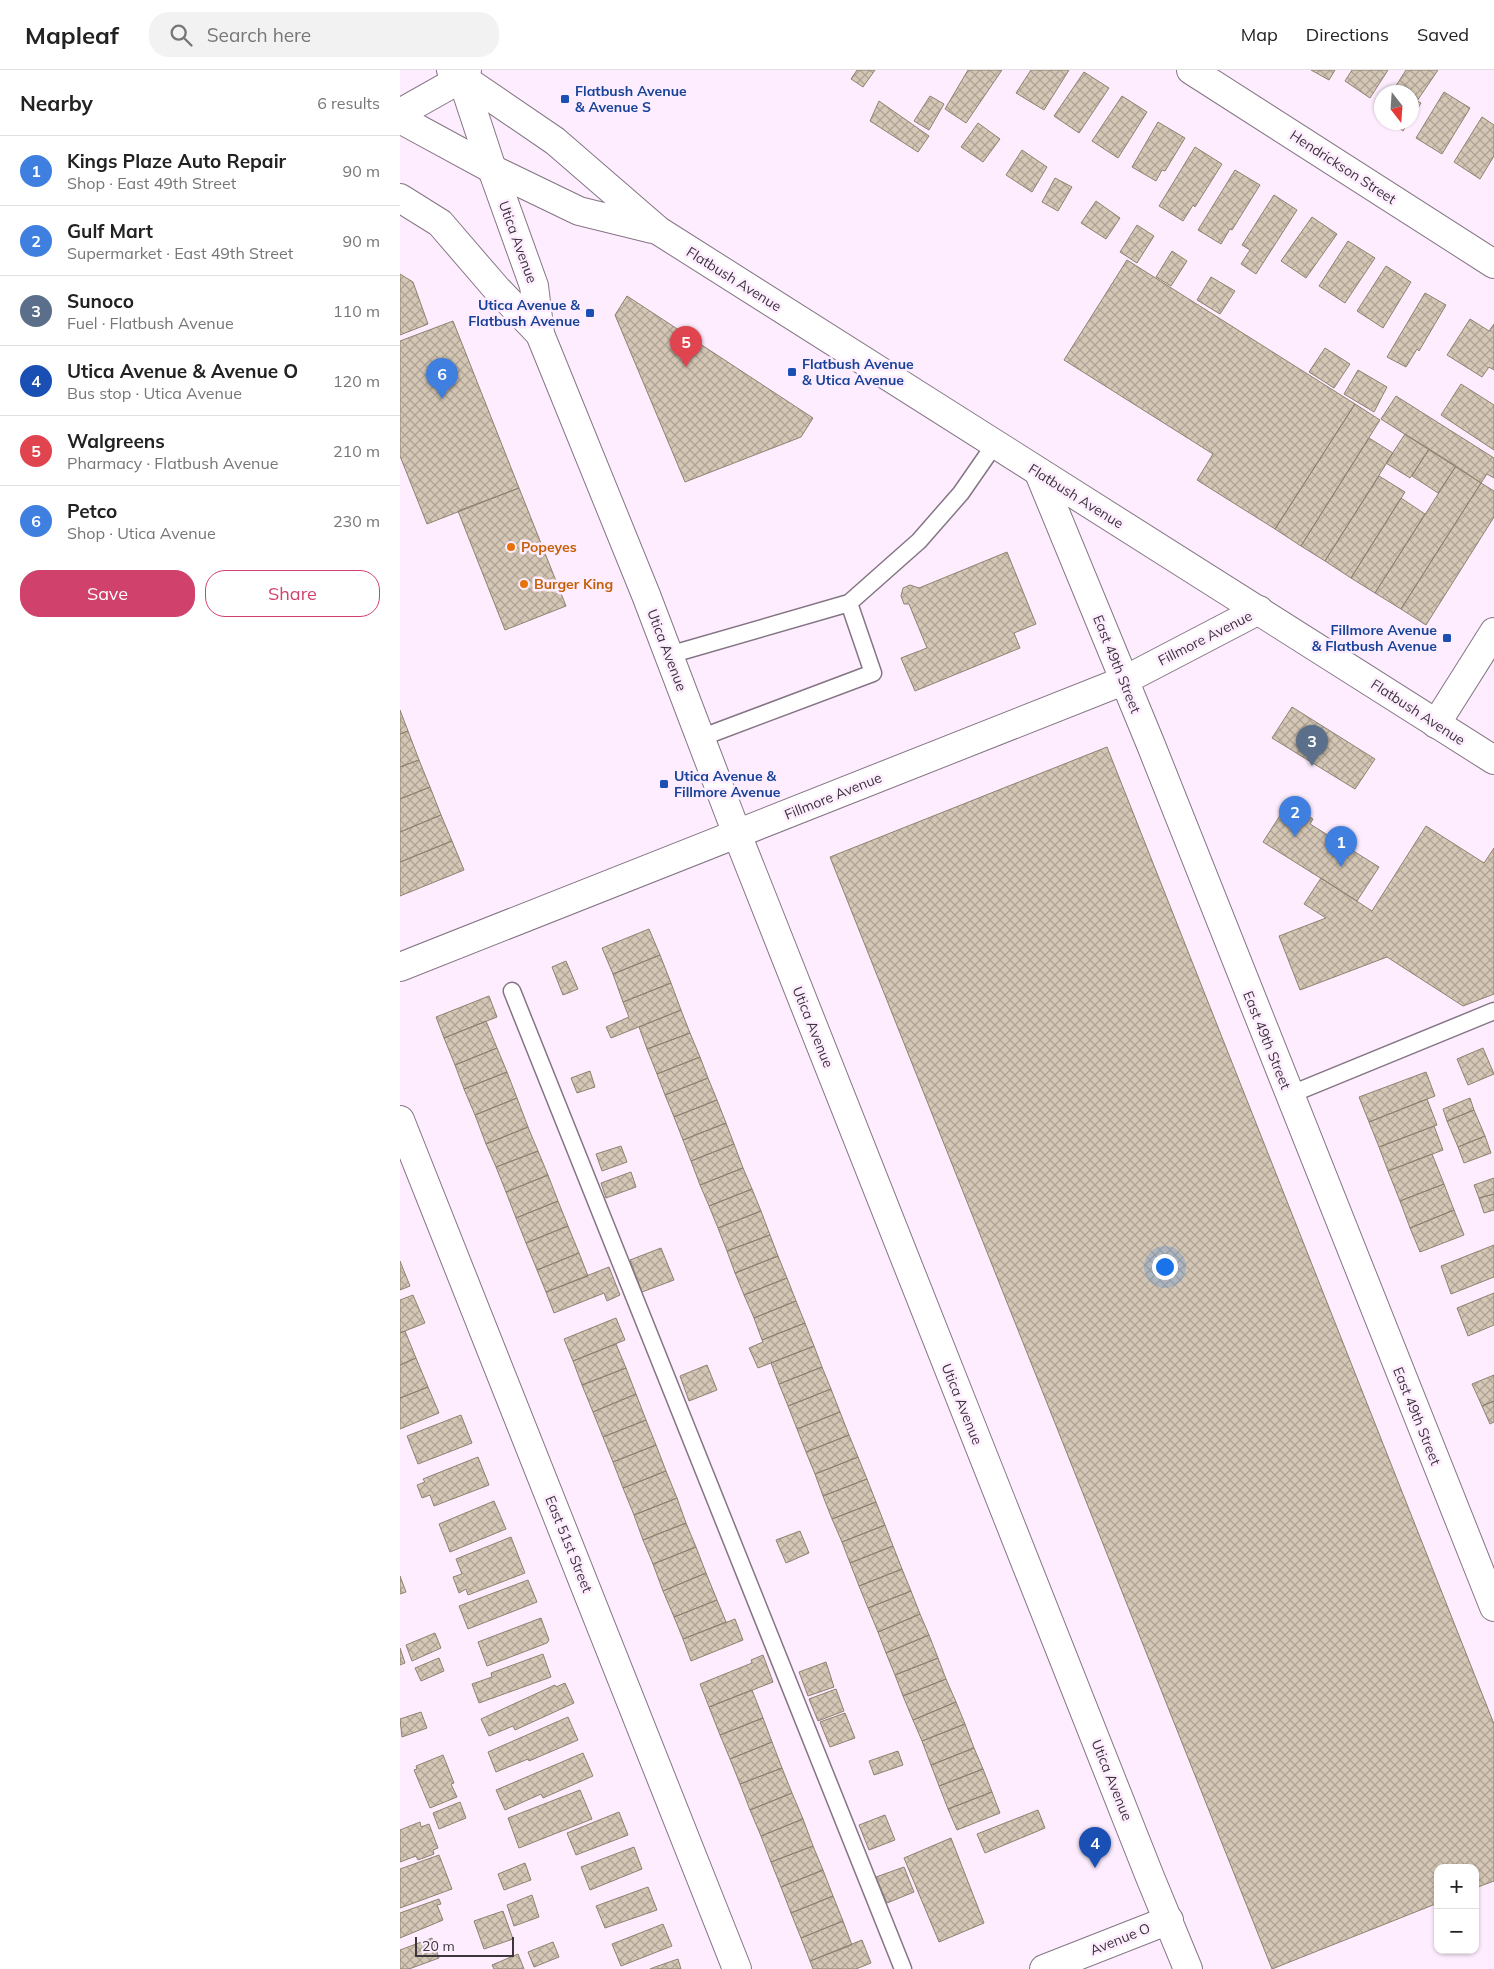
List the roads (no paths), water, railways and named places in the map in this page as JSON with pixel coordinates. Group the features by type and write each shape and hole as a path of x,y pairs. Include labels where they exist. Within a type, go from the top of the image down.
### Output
{"main road":[{"name":"Hendrickson Street","path":"1191,70 1494,264"},
{"path":"400,113 460,73"},
{"name":"Utica Avenue","path":"460,73 534,286 540,334 669,655 737,834 1188,1969"},
{"name":"Flatbush Avenue","path":"460,73 555,141 659,231 1494,760"},
{"name":"Flatbush Avenue","path":"400,119 492,169 579,211 659,231"},
{"path":"400,198 440,223 496,288 540,334"},
{"name":"East 49th Street","path":"1039,473 1123,681 1151,745 1494,1607"},
{"name":"Fillmore Avenue","path":"400,968 1123,681 1259,610"},
{"path":"1436,724 1494,632"},
{"name":"East 51st Street","path":"400,1120 737,1969"},
{"name":"Avenue O","path":"1057,1967 1168,1920"}],"lane":[{"path":"669,655 850,603 920,541 961,493 995,444"},
{"path":"700,738 873,673 850,603"},
{"path":"512,991 903,1969"},
{"path":"1289,1095 1494,1011"}],"place":[{"name":"Flatbush Avenue & Avenue S","path":"565,99"},
{"name":"Utica Avenue & Flatbush Avenue","path":"590,313"},
{"name":"Walgreens","path":"686,367"},
{"name":"Flatbush Avenue & Utica Avenue","path":"792,372"},
{"name":"Petco","path":"442,399"},
{"name":"Popeyes","path":"511,547"},
{"name":"Burger King","path":"524,584"},
{"name":"Fillmore Avenue & Flatbush Avenue","path":"1447,638"},
{"name":"Sunoco","path":"1312,766"},
{"name":"Utica Avenue & Fillmore Avenue","path":"664,784"},
{"name":"Gulf Mart","path":"1295,837"},
{"name":"Kings Plaze Auto Repair","path":"1341,867"},
{"name":"Utica Avenue & Avenue O","path":"1095,1868"}]}
